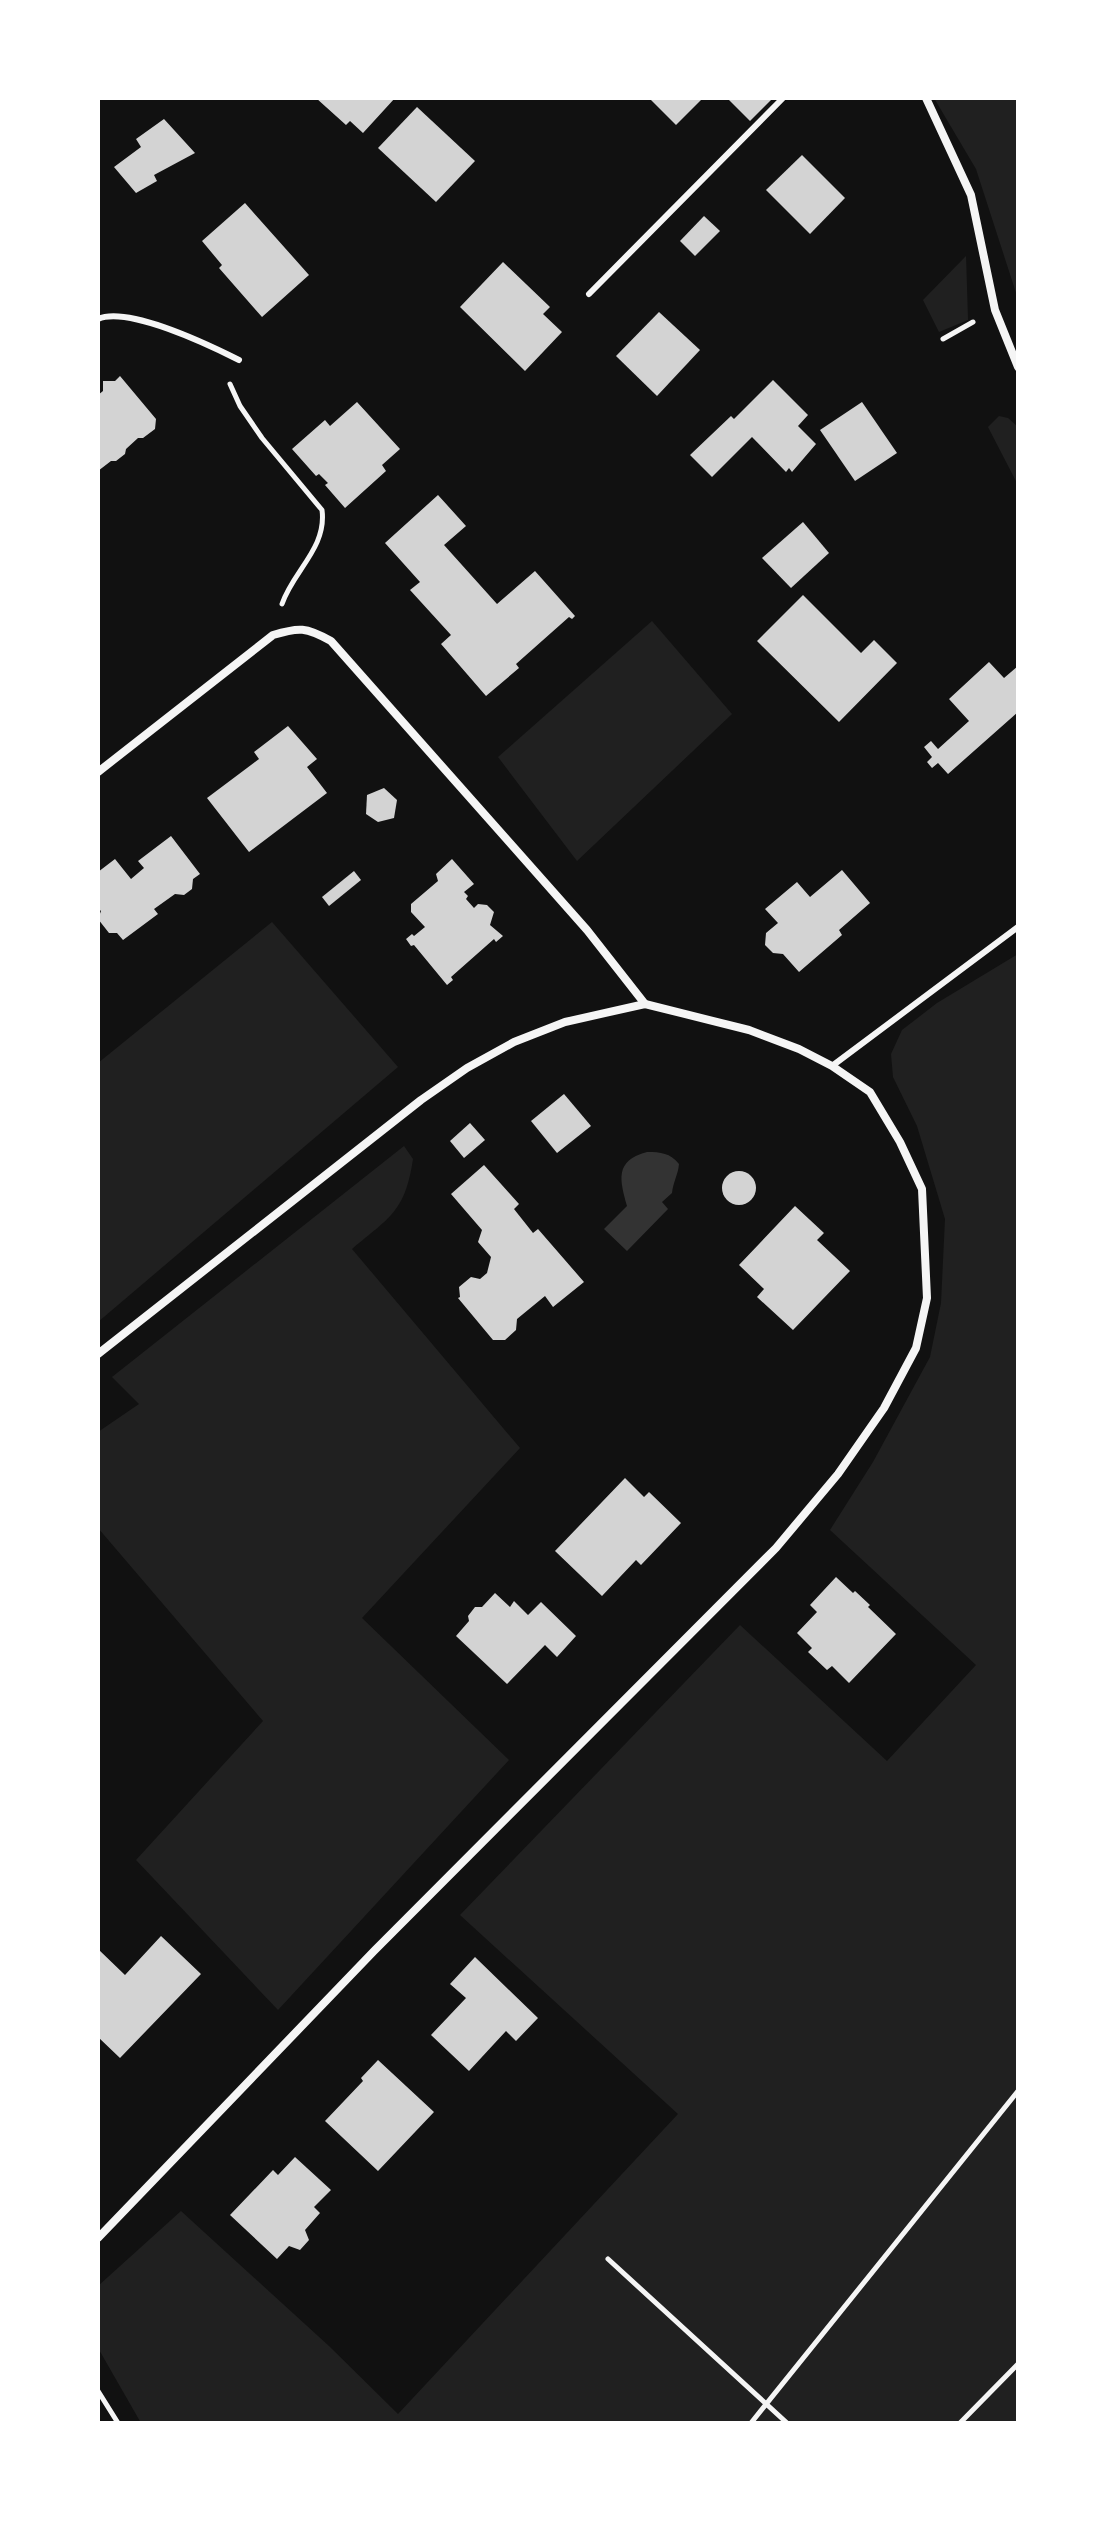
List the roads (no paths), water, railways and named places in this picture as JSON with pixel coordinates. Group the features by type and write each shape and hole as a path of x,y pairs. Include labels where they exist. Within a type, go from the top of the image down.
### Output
{"street":[{"path":"926,98 971,195 995,312 1018,367"},
{"path":"98,772 273,635 306,629 331,641 587,930 645,1004"},
{"path":"98,1354 409,1109 467,1068 514,1042 565,1022 645,1004 749,1030 799,1049 832,1066 870,1092 900,1142 922,1189 927,1298 916,1348 884,1408 838,1474 776,1548 374,1951 98,2238"}],"lane":[{"path":"589,294 783,98"},
{"path":"98,319 112,315 138,319 239,360"},
{"path":"832,1066 1018,927"}]}
